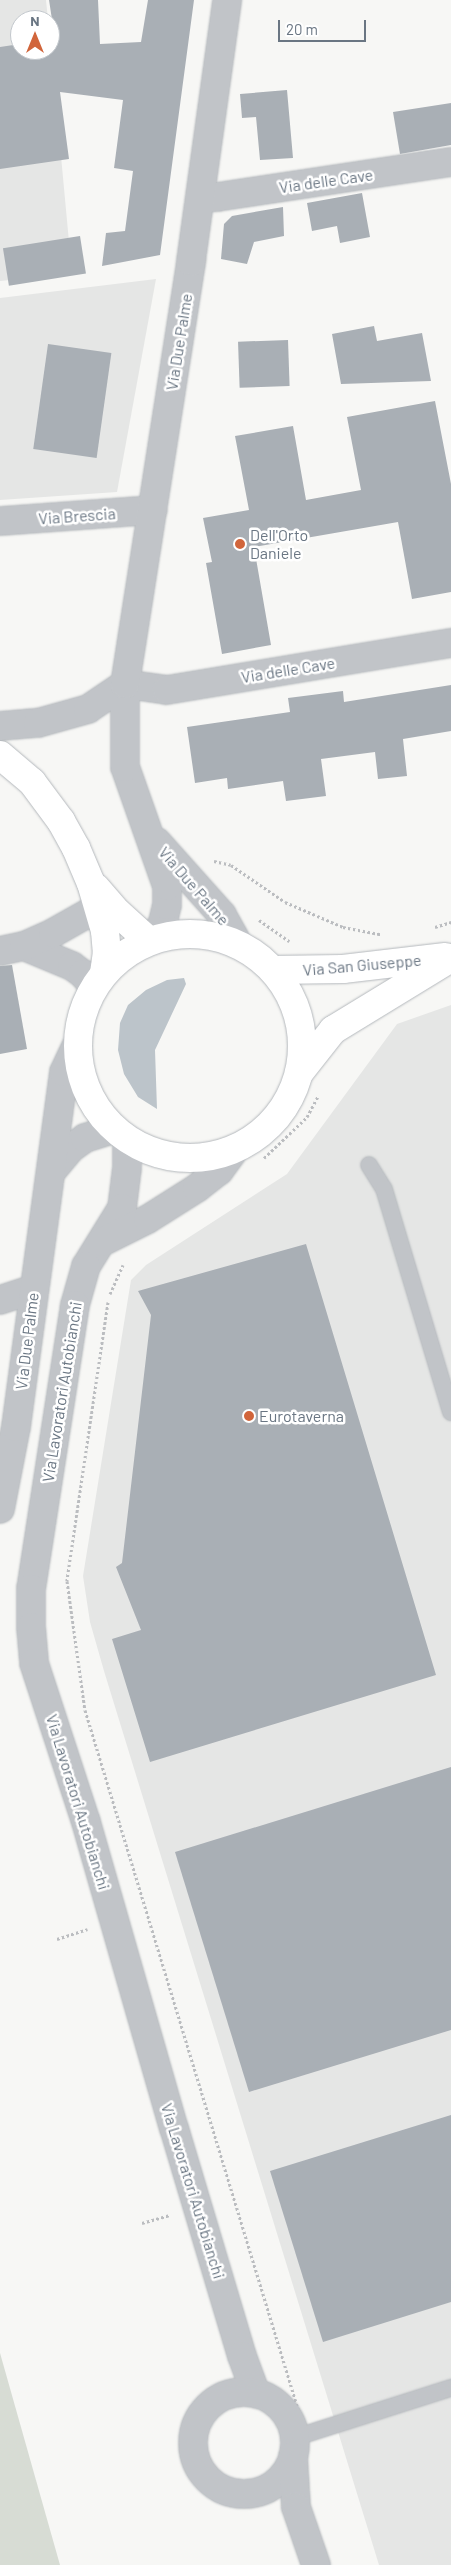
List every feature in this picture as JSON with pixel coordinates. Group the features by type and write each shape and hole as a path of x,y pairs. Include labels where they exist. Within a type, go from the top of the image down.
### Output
{"street":[{"name":"Via Due Palme","path":"152,940 163,922 168,905 168,886 146,830 125,767 125,684 200,198 227,0"},
{"name":"Via delle Cave","path":"200,198 451,162"},
{"name":"Via Brescia","path":"0,521 153,510"},
{"name":"Via delle Cave","path":"125,684 167,690 451,643"},
{"path":"0,726 38,723 88,709 125,684"},
{"path":"0,755 32,782 49,803 76,848 95,895 107,952 99,980 79,1025 77,1044 81,1074 88,1095 102,1116 120,1134 153,1152 181,1158 201,1158 234,1149 248,1142 270,1124 284,1106 299,1073 302,1039 296,1010 286,988 272,970 256,955 238,944 217,937 181,934 152,940 116,961 99,980"},
{"name":"Via Due Palme","path":"146,830 222,915 231,928 238,944"},
{"path":"95,895 152,940"},
{"path":"12,948 70,925 95,895"},
{"path":"12,948 72,966 83,974 99,980"},
{"name":"Via San Giuseppe","path":"272,970 343,970 451,957"},
{"name":"Via San Giuseppe","path":"299,1073 333,1030 451,957"},
{"name":"Via Due Palme","path":"0,1508 16,1427 33,1289 64,1072 77,1044"},
{"path":"51,1172 70,1149 85,1138 120,1134"},
{"name":"Via Lavoratori Autobianchi","path":"120,1134 128,1168 122,1208 86,1266 71,1328 31,1589 31,1627 34,1663 86,1822 242,2356 256,2394"},
{"name":"Via Lavoratori Autobianchi","path":"102,1242 148,1219 197,1188 219,1171 234,1149"},
{"path":"0,1300 33,1289"},
{"path":"222,2397 242,2356"},
{"path":"296,2507 298,2443 290,2423 282,2410 270,2400 256,2394 233,2393 222,2397 207,2408 197,2422 193,2438 194,2455 201,2471 212,2484 227,2491 244,2494 260,2491 276,2483 289,2466 298,2443"},
{"path":"276,2483 296,2507 316,2565"}],"lane":[{"path":"369,1165 384,1189 451,1412"},
{"path":"298,2443 451,2388"}],"path":[{"path":"207,860 232,865 285,902 343,927 384,935"},
{"path":"255,918 291,943 315,970"},
{"path":"428,930 451,922"},
{"path":"261,1160 307,1117 319,1094"},
{"path":"123,1264 108,1299 66,1581 85,1710 298,2443"}],"shaded area":[{"path":"0,0 46,0 47,10 10,10 10,60 52,60 72,274 0,281"},
{"path":"156,279 117,492 0,500 0,298"},
{"path":"184,978 186,984 155,1050 157,1109 138,1097 124,1074 118,1050 120,1023 128,1005 146,990 167,980"},
{"path":"451,1005 451,2565 379,2565 104,1671 90,1622 83,1576 131,1280 146,1265 287,1174 397,1024"},
{"path":"0,2353 60,2565 0,2565"}],"building":[{"path":"49,0 98,0 100,44 141,42 148,0 194,0 160,255 102,266 106,233 125,231 133,171 114,168 123,100 60,92 69,159 0,169 0,47 10,46 10,60 60,60 60,10 51,10"},
{"path":"287,90 293,158 260,160 256,117 242,118 240,94"},
{"path":"451,103 451,145 400,154 393,112"},
{"path":"362,193 370,237 340,243 337,226 312,231 307,203"},
{"path":"283,207 284,236 254,242 247,264 221,259 224,224 232,216"},
{"path":"80,236 86,274 9,286 3,248"},
{"path":"374,326 377,341 422,333 431,381 341,384 332,334"},
{"path":"288,340 290,386 240,388 238,342"},
{"path":"48,344 111,353 97,458 33,449"},
{"path":"435,401 451,484 451,592 412,599 398,522 254,547 271,645 222,654 206,563 212,562 203,518 249,510 235,436 293,426 306,500 361,490 347,417"},
{"path":"451,685 451,731 403,739 407,776 378,779 375,752 321,759 326,796 286,801 283,781 228,789 227,778 195,783 187,727 290,712 288,698 343,691 344,702"},
{"path":"12,965 27,1049 0,1054 0,966"},
{"path":"306,1244 436,1675 150,1762 112,1639 141,1630 116,1567 122,1563 151,1315 138,1291"},
{"path":"451,1767 451,2030 249,2092 175,1852"},
{"path":"451,2115 451,2302 323,2342 270,2171"}],"place":[{"name":"Dell'Orto Daniele","path":"240,544"},
{"name":"Eurotaverna","path":"249,1416"}]}
